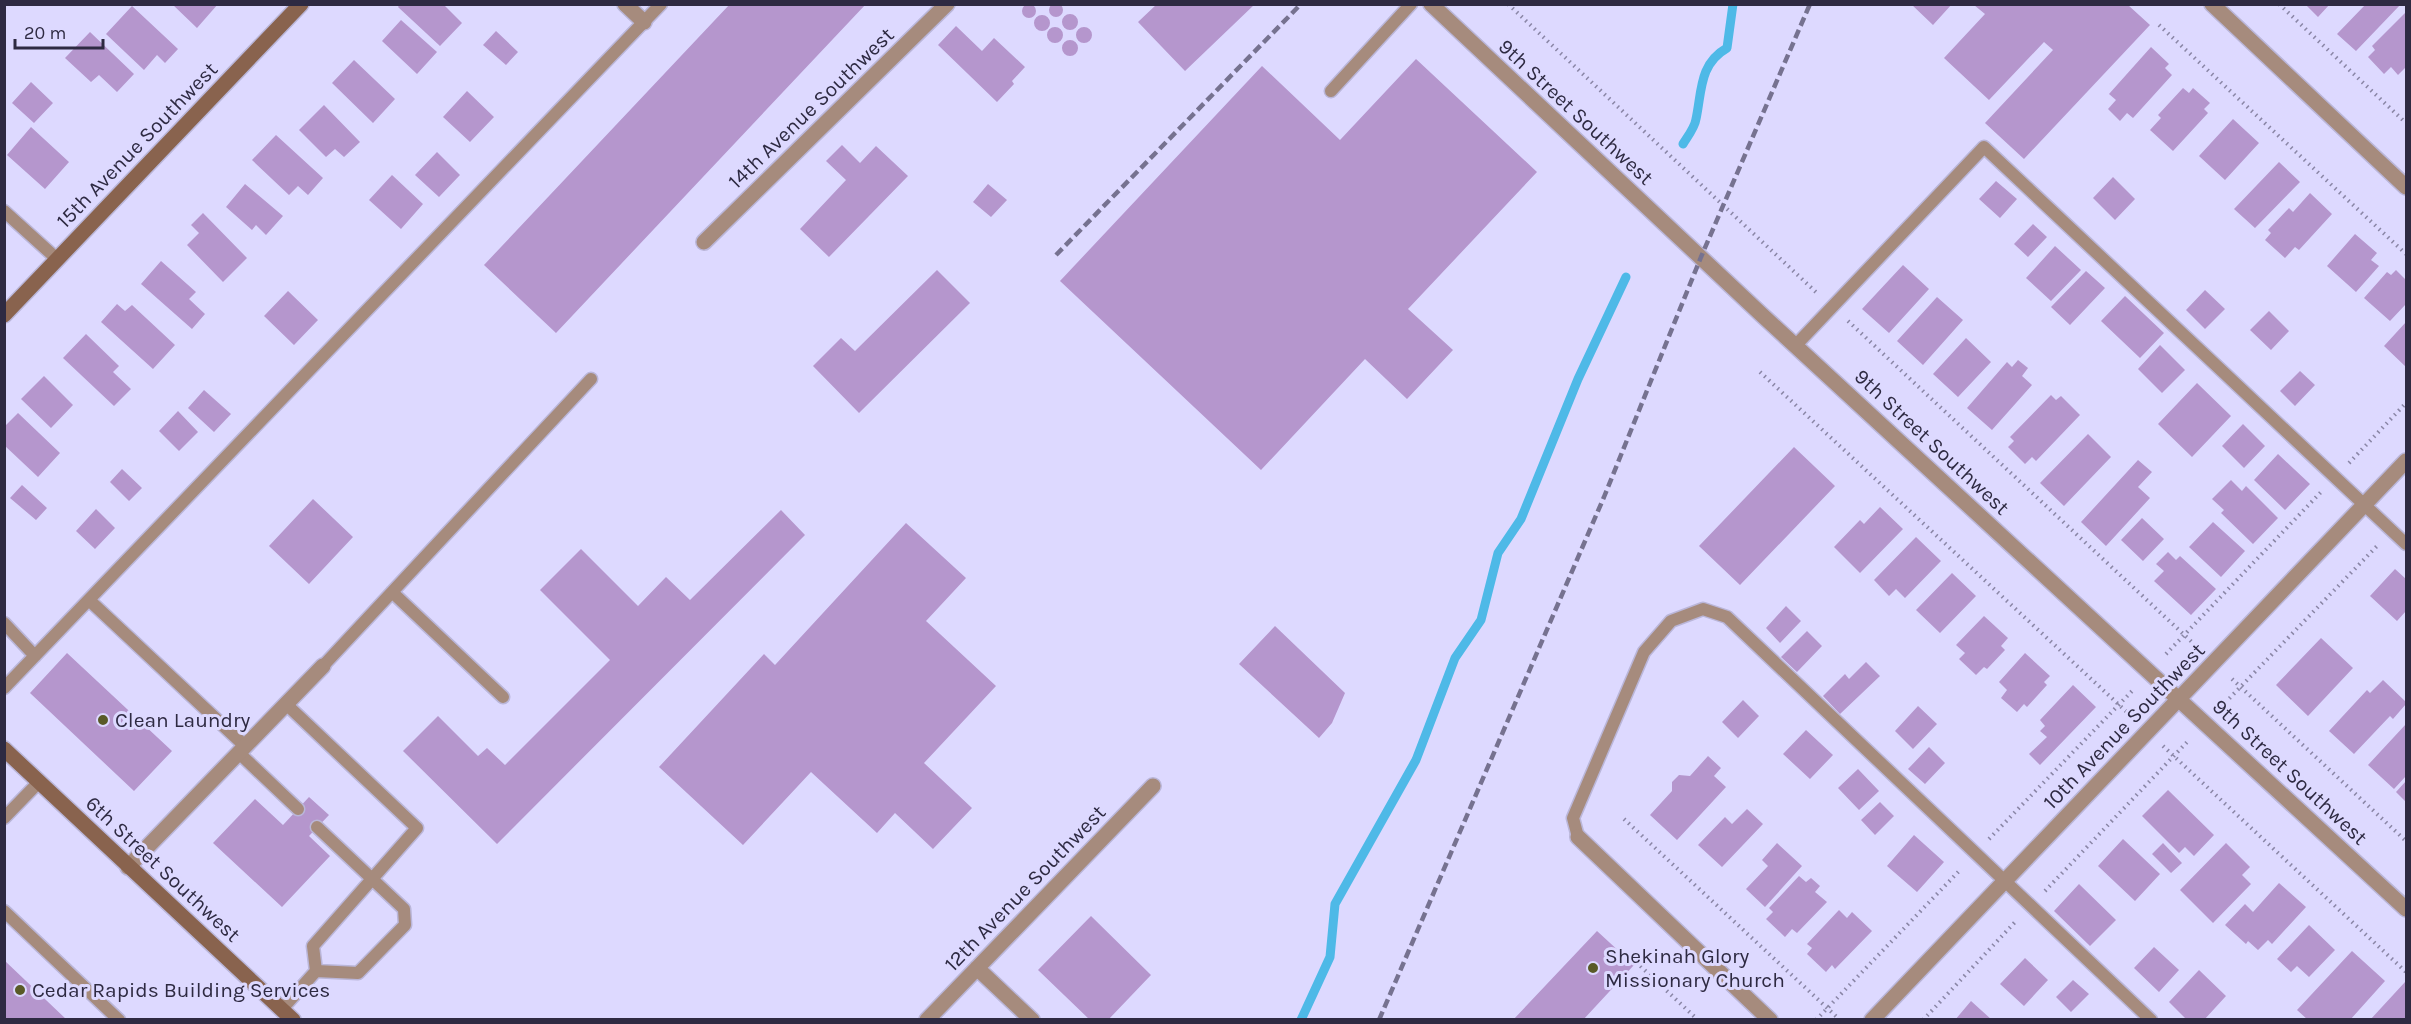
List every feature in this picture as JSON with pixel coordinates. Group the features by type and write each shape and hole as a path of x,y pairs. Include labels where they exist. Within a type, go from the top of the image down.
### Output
{"main road":[{"name":"15th Avenue Southwest","path":"4,315 301,4"},
{"name":"6th Street Southwest","path":"4,749 288,1014"}],"street":[{"path":"625,4 644,22"},
{"name":"14th Avenue Southwest","path":"704,242 947,4"},
{"name":"9th Street Southwest","path":"1431,4 2406,909"},
{"path":"2212,4 2406,187"},
{"name":"10th Avenue Southwest","path":"1872,1020 2406,461"},
{"path":"128,867 323,666"},
{"name":"12th Avenue Southwest","path":"927,1020 1153,786"},
{"path":"1578,837 1770,1020"},
{"path":"977,968 1032,1020"}],"lane":[{"path":"4,688 661,4"},
{"path":"1331,91 1411,4"},
{"path":"1796,345 1984,147 2406,544"},
{"path":"4,211 57,259"},
{"path":"323,666 591,379"},
{"path":"392,592 503,697"},
{"path":"89,600 242,750 298,809"},
{"path":"1578,837 1573,818 1644,652 1671,621 1703,609 1727,617 2003,882 2151,1020"},
{"path":"4,623 35,656"},
{"path":"286,704 417,828 313,946 316,970 288,1014"},
{"path":"4,818 39,782"},
{"path":"316,970 358,973 405,925 404,909 317,827"},
{"path":"4,911 119,1020"}],"path":[{"path":"1508,4 2194,644"},
{"path":"2279,4 2406,123"},
{"path":"2159,25 2406,254"},
{"path":"1760,372 2130,715"},
{"path":"2166,654 2406,403"},
{"path":"2221,707 2392,530"},
{"path":"2232,679 2406,842"},
{"path":"1923,1020 2189,740"},
{"path":"2162,745 2406,972"},
{"path":"1624,819 1839,1019"},
{"path":"1636,962 1698,1020"}],"building":[{"path":"1053,3 1059,3 1063,10 1059,17 1053,17 1049,13 1049,7"},
{"path":"172,4 218,4 197,28"},
{"path":"400,4 443,4 462,23 440,46 398,7"},
{"path":"730,4 866,4 556,333 484,265"},
{"path":"1026,4 1032,4 1036,11 1032,18 1026,18 1022,14 1022,8"},
{"path":"1157,4 1255,4 1185,71 1138,22"},
{"path":"1911,4 1952,4 1933,25"},
{"path":"2305,4 2330,4 2318,17"},
{"path":"2366,4 2401,4 2356,51 2337,34"},
{"path":"1974,5 2128,5 2150,25 2024,159 1985,123 2053,50 2044,42 1989,100 1944,58 1985,14"},
{"path":"132,6 178,49 165,63 157,55 144,70 106,34"},
{"path":"2406,12 2406,67 2398,75 2391,67 2384,74 2368,57 2375,50 2372,46"},
{"path":"1070,14 1078,22 1070,30 1062,22"},
{"path":"1042,15 1050,23 1042,31 1034,23"},
{"path":"401,20 437,52 417,74 382,41"},
{"path":"956,26 982,51 994,38 1025,67 1012,81 1014,84 997,102 938,45"},
{"path":"1055,27 1063,35 1055,43 1047,35"},
{"path":"1084,27 1092,35 1084,43 1076,35"},
{"path":"496,31 518,52 506,65 483,45"},
{"path":"90,32 134,74 117,92 99,75 91,82 65,58"},
{"path":"1070,40 1078,48 1070,56 1062,48"},
{"path":"2151,47 2169,64 2165,68 2172,75 2133,118 2127,113 2120,121 2108,109 2116,100 2109,94"},
{"path":"1416,59 1537,172 1408,309 1453,350 1407,399 1365,359 1261,470 1060,281 1262,66 1340,140"},
{"path":"354,60 395,99 373,123 332,83"},
{"path":"31,82 53,103 34,123 12,103"},
{"path":"2183,88 2189,93 2193,88 2210,103 2204,109 2208,113 2173,151 2150,130 2161,118 2158,115"},
{"path":"467,91 494,117 470,142 443,117"},
{"path":"324,105 360,142 344,157 335,149 326,157 299,130"},
{"path":"2233,119 2259,143 2225,180 2199,156"},
{"path":"31,127 69,162 45,189 7,155"},
{"path":"276,135 323,178 308,195 298,186 289,195 252,160"},
{"path":"842,145 860,163 876,146 908,176 829,257 800,229 846,180 826,161"},
{"path":"437,152 460,175 439,197 415,175"},
{"path":"2279,162 2300,182 2255,228 2234,209"},
{"path":"392,175 423,204 401,229 369,200"},
{"path":"2113,177 2135,199 2115,220 2093,198"},
{"path":"1996,181 2017,199 2000,218 1979,199"},
{"path":"245,184 283,216 266,235 256,225 252,230 226,207"},
{"path":"988,184 1007,200 991,217 973,202"},
{"path":"2310,193 2332,214 2299,250 2295,247 2285,258 2265,240 2271,233 2268,230 2289,208 2293,212"},
{"path":"203,213 247,258 223,282 187,245 199,233 191,225"},
{"path":"2033,224 2047,237 2028,257 2014,244"},
{"path":"2355,234 2377,253 2371,260 2379,266 2356,292 2327,266"},
{"path":"2055,246 2081,270 2051,301 2026,278"},
{"path":"161,261 196,292 189,299 205,314 192,329 141,284"},
{"path":"1903,265 1929,289 1889,333 1862,309"},
{"path":"937,270 970,303 859,413 813,366 841,338 855,351"},
{"path":"2396,270 2406,280 2406,304 2390,321 2364,298 2387,272 2391,275"},
{"path":"2086,271 2105,288 2070,325 2051,307"},
{"path":"2205,290 2225,309 2205,329 2186,310"},
{"path":"288,291 318,320 294,345 264,316"},
{"path":"2125,296 2164,333 2140,358 2101,321"},
{"path":"1937,297 1963,320 1923,365 1897,341"},
{"path":"117,304 125,311 132,305 175,345 153,369 101,322"},
{"path":"2269,311 2289,331 2271,350 2250,330"},
{"path":"2406,322 2406,367 2384,346"},
{"path":"86,334 119,366 113,372 131,389 114,406 63,358"},
{"path":"1966,338 1991,362 1958,397 1933,374"},
{"path":"2160,345 2185,370 2162,393 2138,369"},
{"path":"2018,360 2028,368 2022,376 2032,385 1992,430 1967,408 2007,362 2012,367"},
{"path":"2300,371 2315,385 2295,406 2280,391"},
{"path":"44,376 73,405 51,428 21,399"},
{"path":"2197,383 2231,416 2192,457 2158,424"},
{"path":"204,390 231,414 214,432 188,408"},
{"path":"2051,395 2056,400 2061,396 2080,415 2036,461 2032,457 2025,464 2008,447 2014,441 2010,437"},
{"path":"178,411 198,432 179,451 159,431"},
{"path":"18,413 60,453 38,477 4,445 4,427"},
{"path":"2243,424 2265,446 2244,468 2222,446"},
{"path":"2088,434 2111,457 2064,506 2040,483"},
{"path":"1794,447 1835,486 1740,585 1699,546"},
{"path":"2278,454 2310,484 2285,510 2254,480"},
{"path":"2138,460 2152,472 2138,487 2150,498 2106,546 2081,522"},
{"path":"122,469 142,488 129,501 110,482"},
{"path":"2231,480 2242,491 2246,486 2278,518 2253,544 2221,513 2224,510 2212,499"},
{"path":"22,485 47,508 36,520 10,498"},
{"path":"313,499 353,537 309,584 269,546"},
{"path":"1880,507 1903,529 1860,573 1834,547 1860,520 1864,524"},
{"path":"96,509 115,528 95,549 76,531"},
{"path":"781,510 805,535 497,844 403,751 438,716 478,756 487,748 505,765 610,660 540,590 581,549 638,606 666,577 690,600"},
{"path":"2142,518 2164,539 2143,561 2121,540"},
{"path":"2213,522 2245,551 2221,577 2189,547"},
{"path":"906,523 966,578 926,621 996,686 924,763 972,808 933,849 895,813 877,833 811,772 743,845 659,767 764,654 775,665"},
{"path":"1916,537 1941,561 1905,598 1896,589 1889,596 1874,580"},
{"path":"2168,552 2176,560 2180,556 2216,589 2191,615 2154,581 2164,571 2156,564"},
{"path":"2395,569 2406,579 2406,611 2397,621 2370,596"},
{"path":"1952,573 1976,596 1940,633 1916,610"},
{"path":"1786,606 1801,621 1780,643 1766,628"},
{"path":"1984,616 2008,638 2001,646 2005,650 1987,669 1984,667 1976,675 1959,659 1965,653 1956,645"},
{"path":"1275,626 1345,693 1332,723 1319,738 1239,664"},
{"path":"1807,631 1822,646 1797,672 1781,657"},
{"path":"2321,638 2353,668 2308,716 2276,685"},
{"path":"67,653 172,751 134,791 30,693"},
{"path":"2025,653 2050,676 2044,682 2047,685 2027,707 2024,704 2017,712 2001,698 2007,690 1999,682"},
{"path":"1866,662 1880,676 1840,714 1823,696 1845,674 1849,679"},
{"path":"2383,680 2406,704 2393,719 2390,716 2354,754 2329,731 2367,690 2370,693"},
{"path":"2073,685 2096,707 2040,765 2029,754 2047,737 2040,731 2045,726 2040,720"},
{"path":"1743,700 1759,716 1738,738 1722,722"},
{"path":"1918,706 1937,724 1913,749 1895,731"},
{"path":"2406,724 2406,776 2394,789 2368,765"},
{"path":"1806,730 1833,755 1810,779 1783,754"},
{"path":"1929,747 1945,763 1925,784 1908,769"},
{"path":"1708,756 1721,768 1714,776 1726,787 1677,840 1650,815 1672,791 1672,782 1679,775 1690,776"},
{"path":"1858,769 1879,791 1859,810 1838,788"},
{"path":"2406,781 2406,802 2396,792"},
{"path":"2168,790 2214,835 2194,856 2185,847 2179,853 2142,816"},
{"path":"309,797 329,815 309,836 330,856 282,907 213,843 255,799 283,825"},
{"path":"1880,802 1894,816 1875,835 1861,820"},
{"path":"1747,809 1763,824 1722,867 1698,845 1725,817 1732,824"},
{"path":"1914,835 1944,862 1917,892 1887,866"},
{"path":"2123,839 2160,874 2135,901 2098,866"},
{"path":"1777,843 1802,866 1765,907 1746,889 1768,866 1762,860"},
{"path":"2163,843 2182,863 2171,873 2152,854"},
{"path":"2226,843 2250,867 2242,875 2251,884 2213,923 2180,890"},
{"path":"1799,876 1806,882 1811,878 1820,886 1815,892 1827,902 1797,933 1792,929 1785,937 1766,919 1773,912 1769,908"},
{"path":"2279,883 2306,907 2272,944 2268,940 2258,950 2248,941 2246,944 2225,925 2245,904 2253,912"},
{"path":"2079,884 2116,920 2090,946 2054,911"},
{"path":"1839,910 1847,918 1852,912 1872,931 1835,969 1832,965 1826,972 1807,954 1812,948 1807,944"},
{"path":"1091,916 1151,975 1108,1020 1090,1020 1038,970"},
{"path":"2309,925 2335,950 2309,977 2297,966 2291,972 2277,959"},
{"path":"1597,931 1634,965 1583,1020 1513,1020"},
{"path":"2154,947 2179,970 2159,992 2134,968"},
{"path":"2352,951 2385,981 2350,1020 2308,1020 2297,1010"},
{"path":"2025,958 2048,980 2024,1006 2000,984"},
{"name":"Cedar Rapids Building Services","path":"4,960 67,1020 4,1020"},
{"path":"2199,970 2226,996 2204,1020 2187,1020 2169,1002"},
{"path":"2073,980 2089,994 2071,1012 2056,997"},
{"path":"2405,982 2406,1020 2370,1020"},
{"path":"1971,1001 1992,1020 1955,1020"}],"waterway":[{"path":"1683,144 1695,122 1706,70 1718,54 1727,48 1733,4"},
{"path":"1301,1020 1330,957 1335,904 1416,760 1455,658 1481,620 1498,553 1521,519 1578,379 1626,277"}],"railway":[{"path":"1056,255 1301,4"},
{"path":"1379,1020 1604,497 1701,257 1810,4"}],"place":[{"name":"Clean Laundry","path":"103,720"},
{"name":"Shekinah Glory Missionary Church","path":"1593,968"},
{"name":"Cedar Rapids Building Services","path":"20,990"}]}
